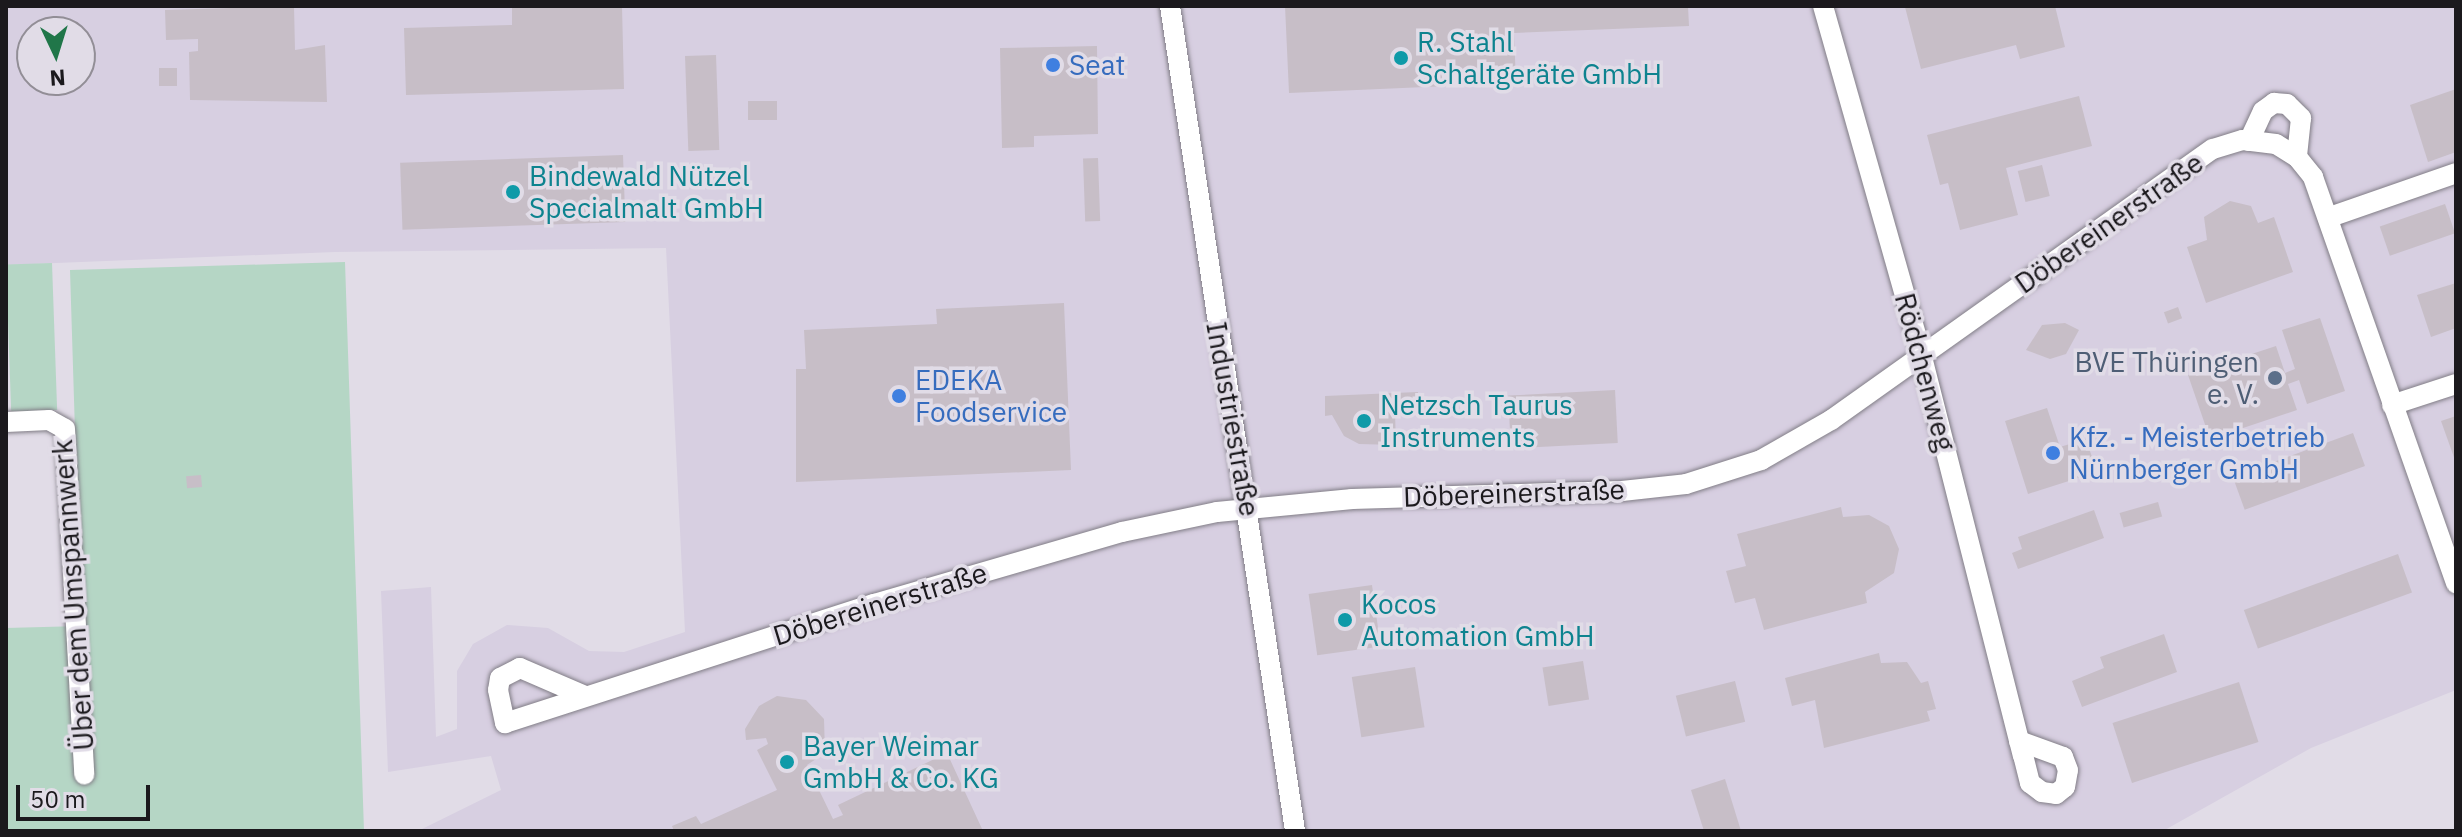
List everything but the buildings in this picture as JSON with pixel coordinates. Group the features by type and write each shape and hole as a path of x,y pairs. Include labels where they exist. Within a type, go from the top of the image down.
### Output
{"street":[{"name":"Industriestraße","path":"1170,6 1209,285 1249,506 1295,831"},
{"name":"Rödchenweg","path":"1823,6 1922,357 2019,741"},
{"path":"2249,141 2263,111 2274,103 2287,104 2301,118 2297,157 2313,177 2330,217 2392,405 2447,534 2456,584"},
{"name":"Döbereinerstraße","path":"585,696 528,669 510,670 500,678 498,690 505,723 1122,532 1249,506 1686,484 1761,460 1831,420 2213,149 2249,141 2276,144 2297,157"},
{"path":"2330,217 2456,173"},
{"path":"2392,405 2456,384"},
{"name":"Über dem Umspannwerk","path":"6,422 49,420 65,429 84,774"}],"shaded area":[{"path":"6,6 2456,6 2456,690 2311,748 2163,831 418,831 501,790 491,756 388,772 381,591 431,587 436,737 457,729 457,671 473,644 507,625 548,628 589,651 624,652 685,632 666,248 335,252 6,265"}],"green space":[{"path":"345,262 364,831 6,831 6,628 81,626 70,270"},
{"path":"52,263 57,410 11,412 6,265"}],"place":[{"name":"R. Stahl Schaltgeräte GmbH","path":"1401,58"},
{"name":"Seat","path":"1053,65"},
{"name":"Bindewald Nützel Specialmalt GmbH","path":"513,192"},
{"name":"BVE Thüringen e. V.","path":"2275,378"},
{"name":"EDEKA Foodservice","path":"899,396"},
{"name":"Netzsch Taurus Instruments","path":"1364,421"},
{"name":"Kfz. - Meisterbetrieb Nürnberger GmbH","path":"2053,453"},
{"name":"Kocos Automation GmbH","path":"1345,620"},
{"name":"Bayer Weimar GmbH & Co. KG","path":"787,762"}]}
